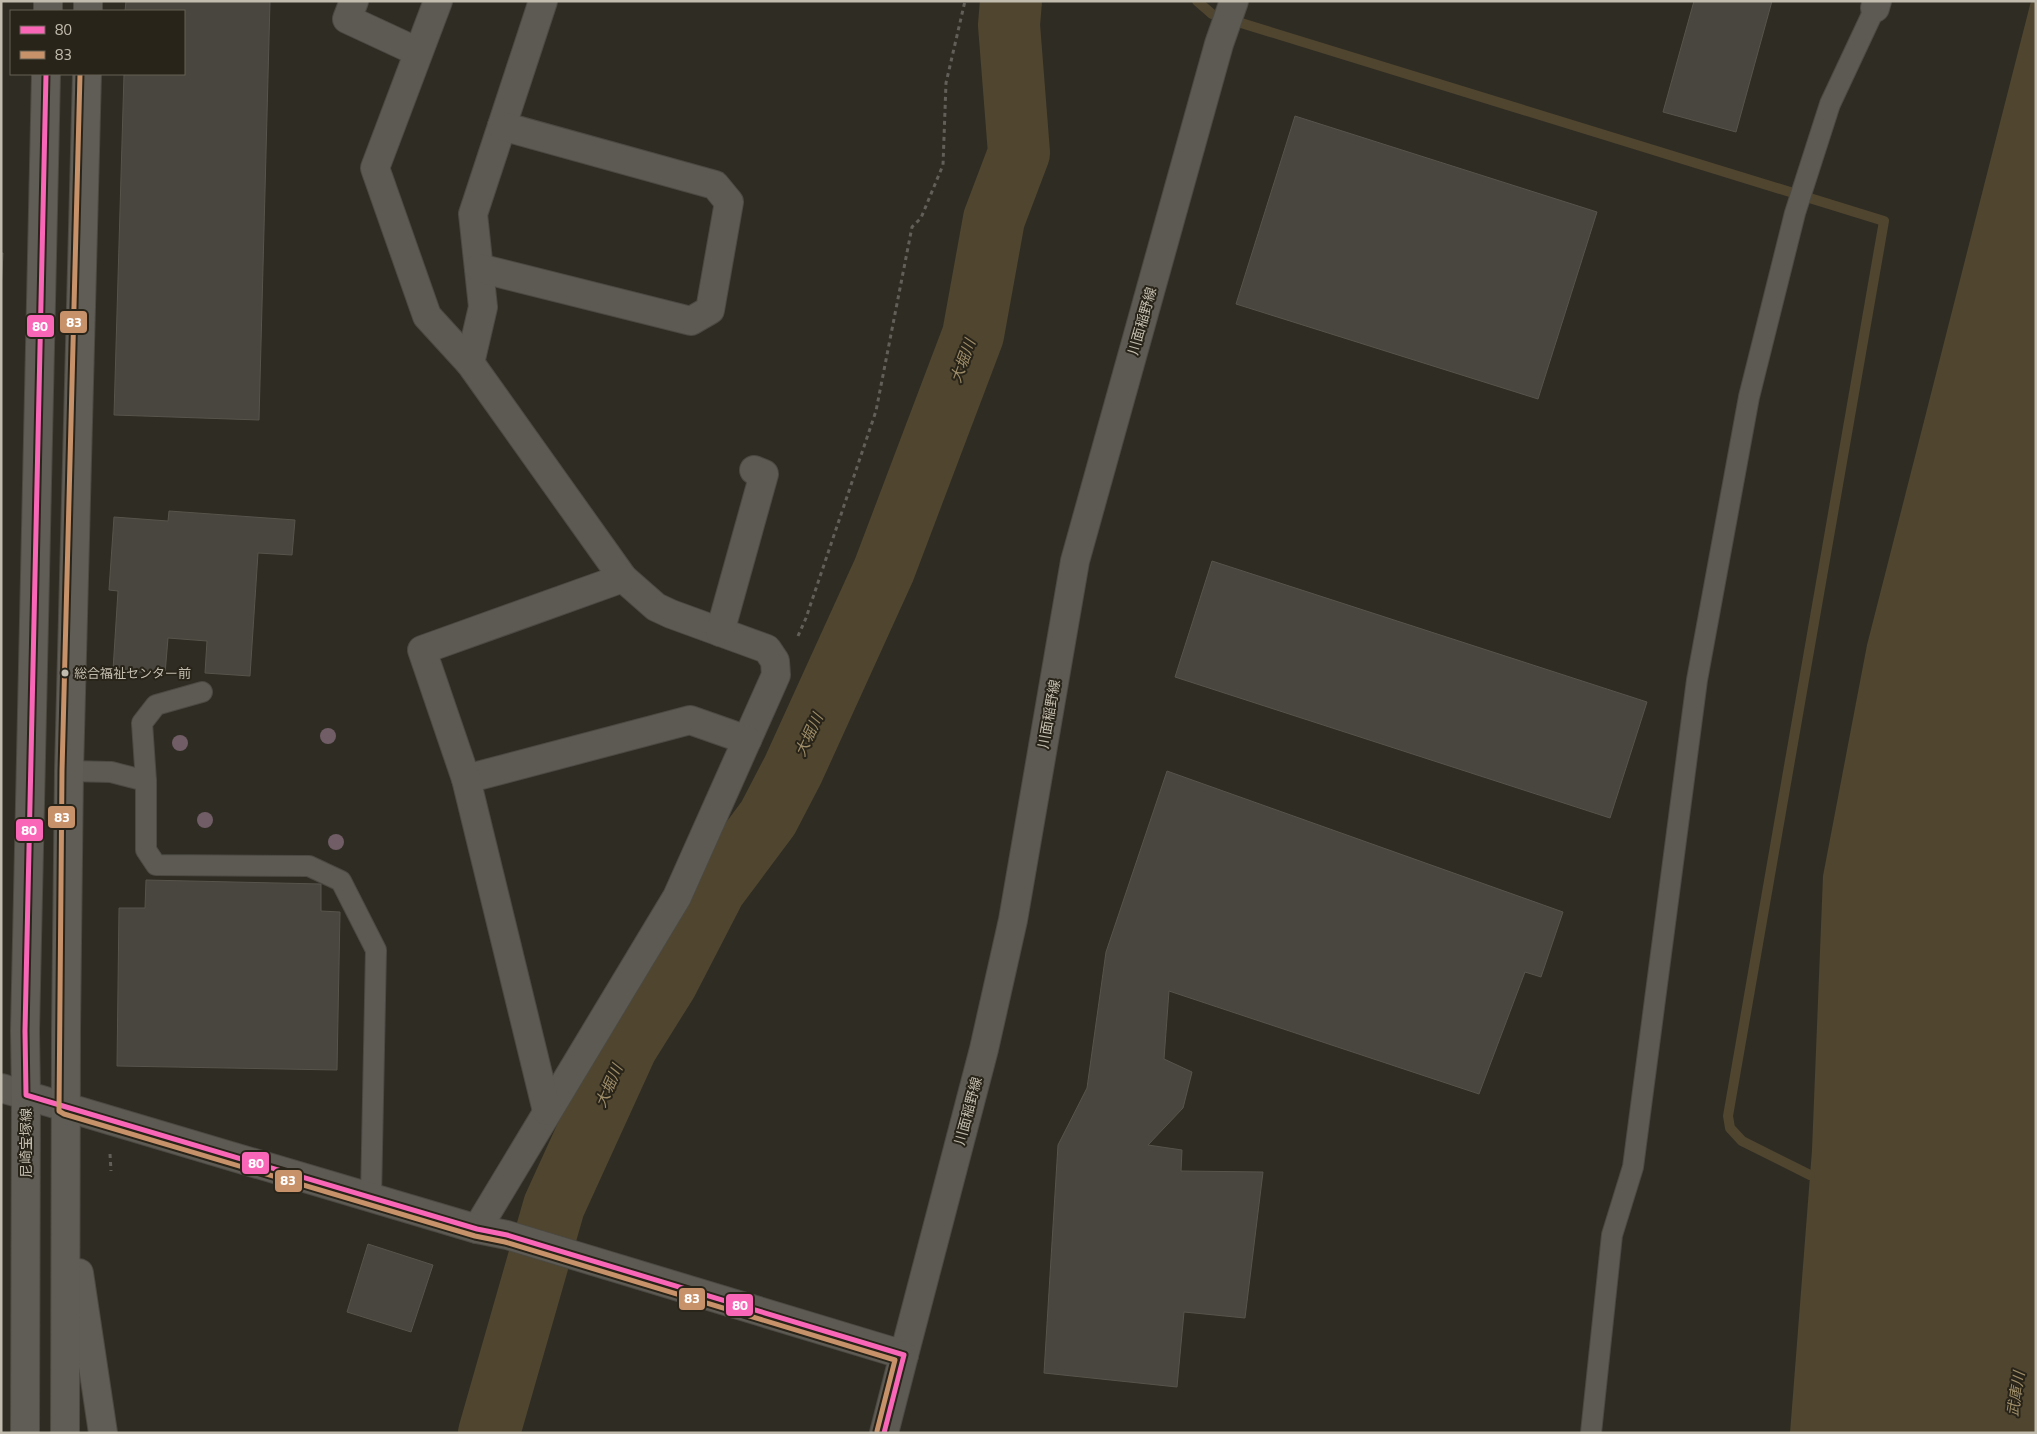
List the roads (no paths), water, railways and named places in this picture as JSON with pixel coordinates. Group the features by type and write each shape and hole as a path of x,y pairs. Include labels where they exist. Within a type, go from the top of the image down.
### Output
{"main road":[{"name":"尼崎宝塚線","path":"25,1433 14,1092 25,1011 46,75"},
{"path":"65,1433 69,771 86,75"},
{"path":"65,1188 103,1433"}],"street":[{"path":"354,1 347,19 418,52"},
{"path":"438,1 375,168 428,316 470,362 623,578 656,607 767,649 775,661 776,675 677,897 477,1229"},
{"path":"470,362 484,307 474,214 543,1"},
{"name":"川面稲野線","path":"884,1433 984,1049 1013,920 1075,561 1219,44 1234,1"},
{"path":"479,268 691,321 710,310 729,202 715,185 502,126"},
{"path":"720,632 764,473"},
{"path":"547,1111 466,779 422,650 623,578"},
{"path":"466,779 690,720 747,740"},
{"path":"14,1092 477,1229 507,1235 904,1355"}],"lane":[{"path":"1591,1433 1612,1235 1633,1166 1697,680 1749,397 1797,209 1830,104 1876,4"},
{"path":"202,692 156,705 142,723 146,781 146,850 156,865 309,866 341,881 376,950 371,1198"},
{"path":"69,771 111,772 146,781"}],"water":[{"name":"武庫川","path":"2031,1 2036,1 2036,1433 1790,1433 1812,1150 1823,876 1867,645"}],"waterway":[{"name":"大堀川","path":"489,1433 554,1206 627,1046 667,982 715,889 768,818 793,770 884,570 973,335 994,219 1019,153 1009,25 1011,1"},
{"path":"1197,1 1212,14 1884,221 1728,1116 1730,1128 1742,1141 1810,1175"}],"place":[{"name":"総合福祉センター前","path":"65,673"}]}
